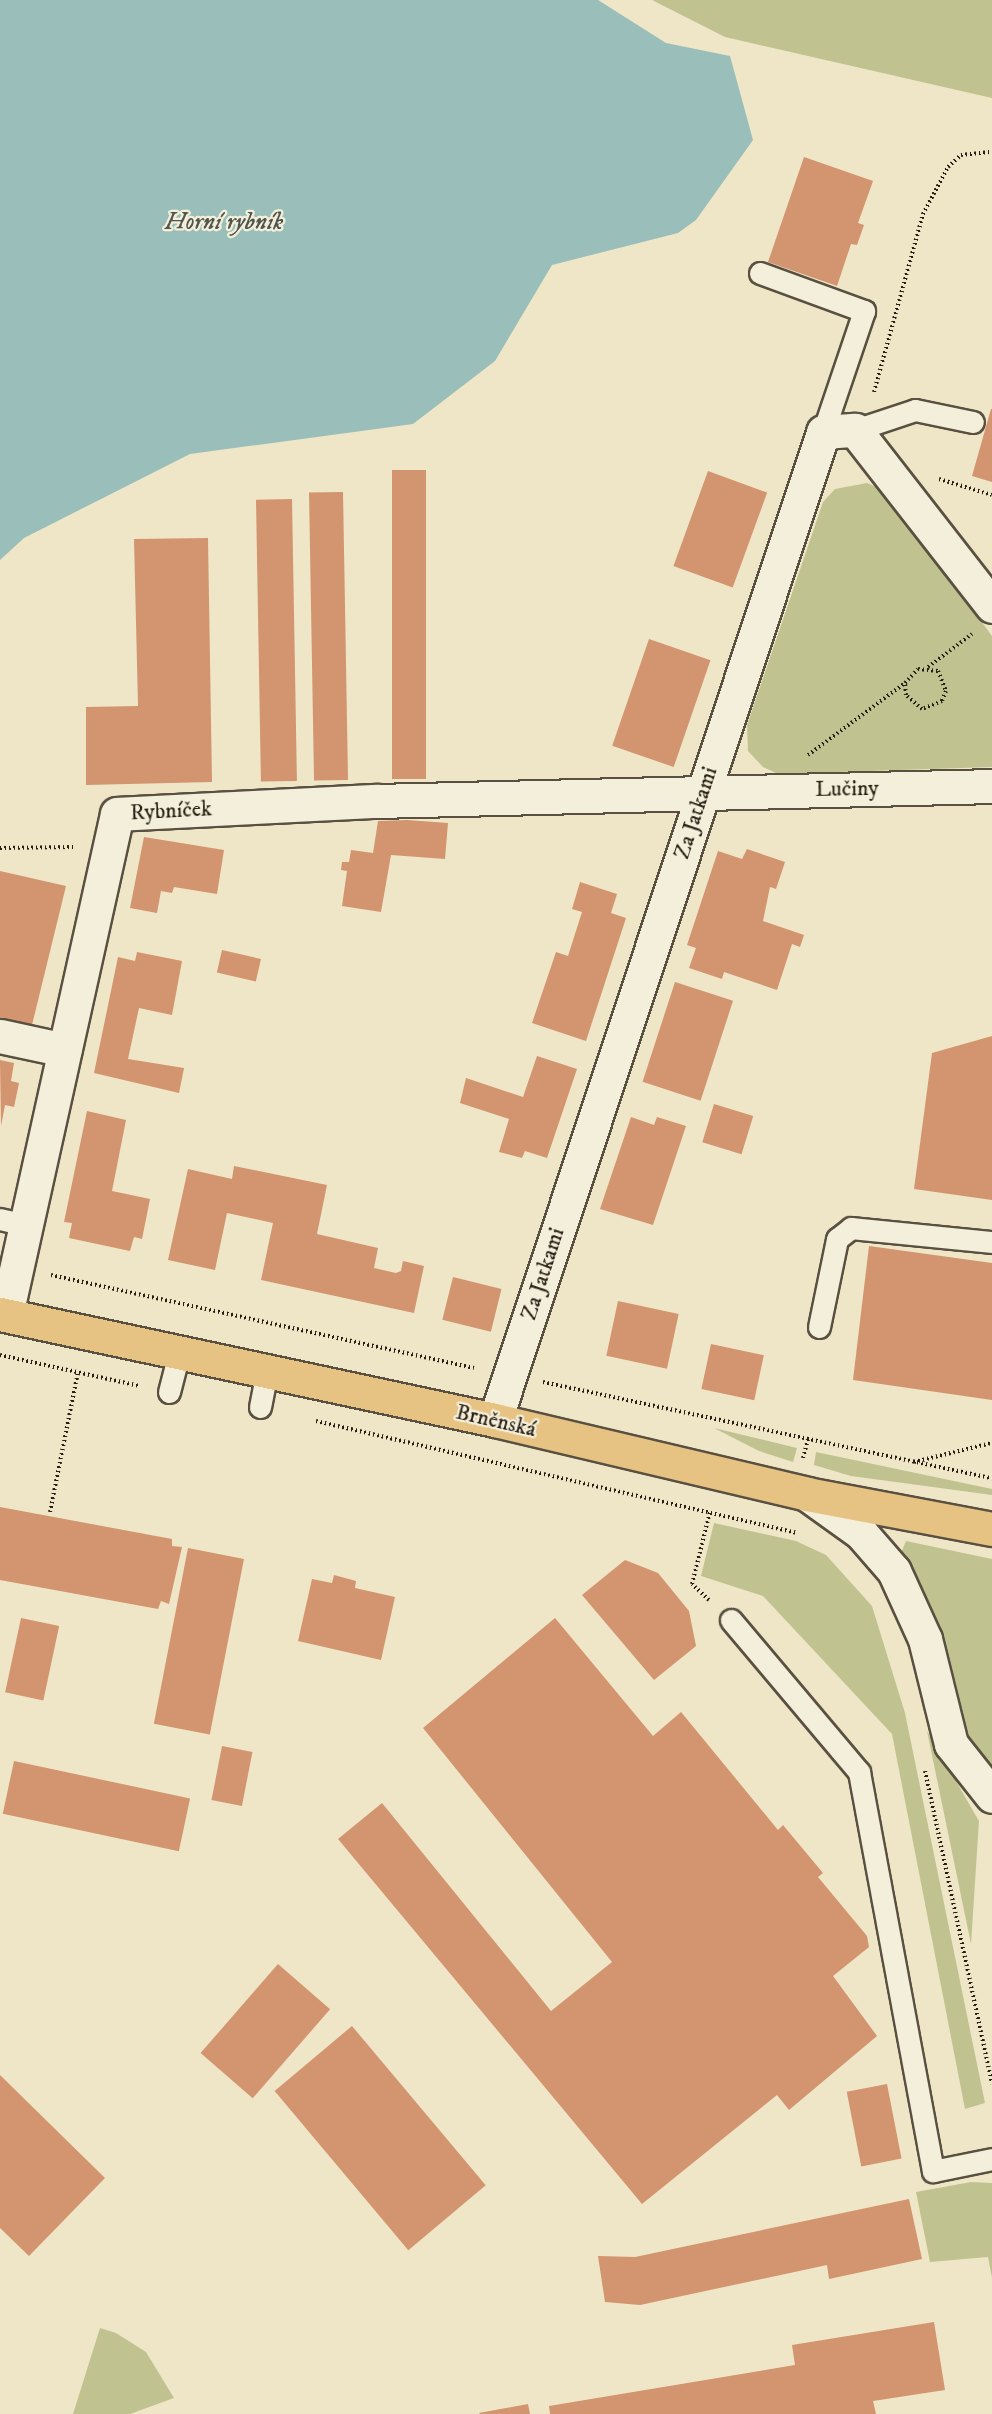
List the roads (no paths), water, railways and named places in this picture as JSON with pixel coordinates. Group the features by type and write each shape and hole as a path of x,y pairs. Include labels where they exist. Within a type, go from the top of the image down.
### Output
{"main road":[{"name":"Brněnská","path":"3,1315 495,1420 807,1494 992,1529"}],"street":[{"path":"823,432 855,430 987,616"},
{"name":"Za Jatkami","path":"495,1420 498,1373 703,793 823,432"},
{"name":"Lučiny","path":"703,793 992,786"},
{"name":"Rybníček","path":"3,1315 17,1268 13,1222 65,1050 117,814 376,801 703,793"},
{"path":"0,1036 65,1050"},
{"path":"807,1494 861,1533 898,1578 925,1640 951,1744 992,1796"}],"lane":[{"name":"Za Jatkami","path":"760,273 864,311 823,432"},
{"path":"855,430 915,411 973,422"},
{"path":"819,1327 837,1239 851,1228 992,1242"},
{"path":"170,1392 179,1353"},
{"path":"260,1407 267,1371"},
{"path":"731,1620 859,1772 933,2170 992,2160"}],"water":[{"name":"Horní rybník","path":"0,0 598,0 666,43 730,56 753,140 696,220 678,233 552,265 495,361 413,424 190,454 24,538 0,560"}]}
